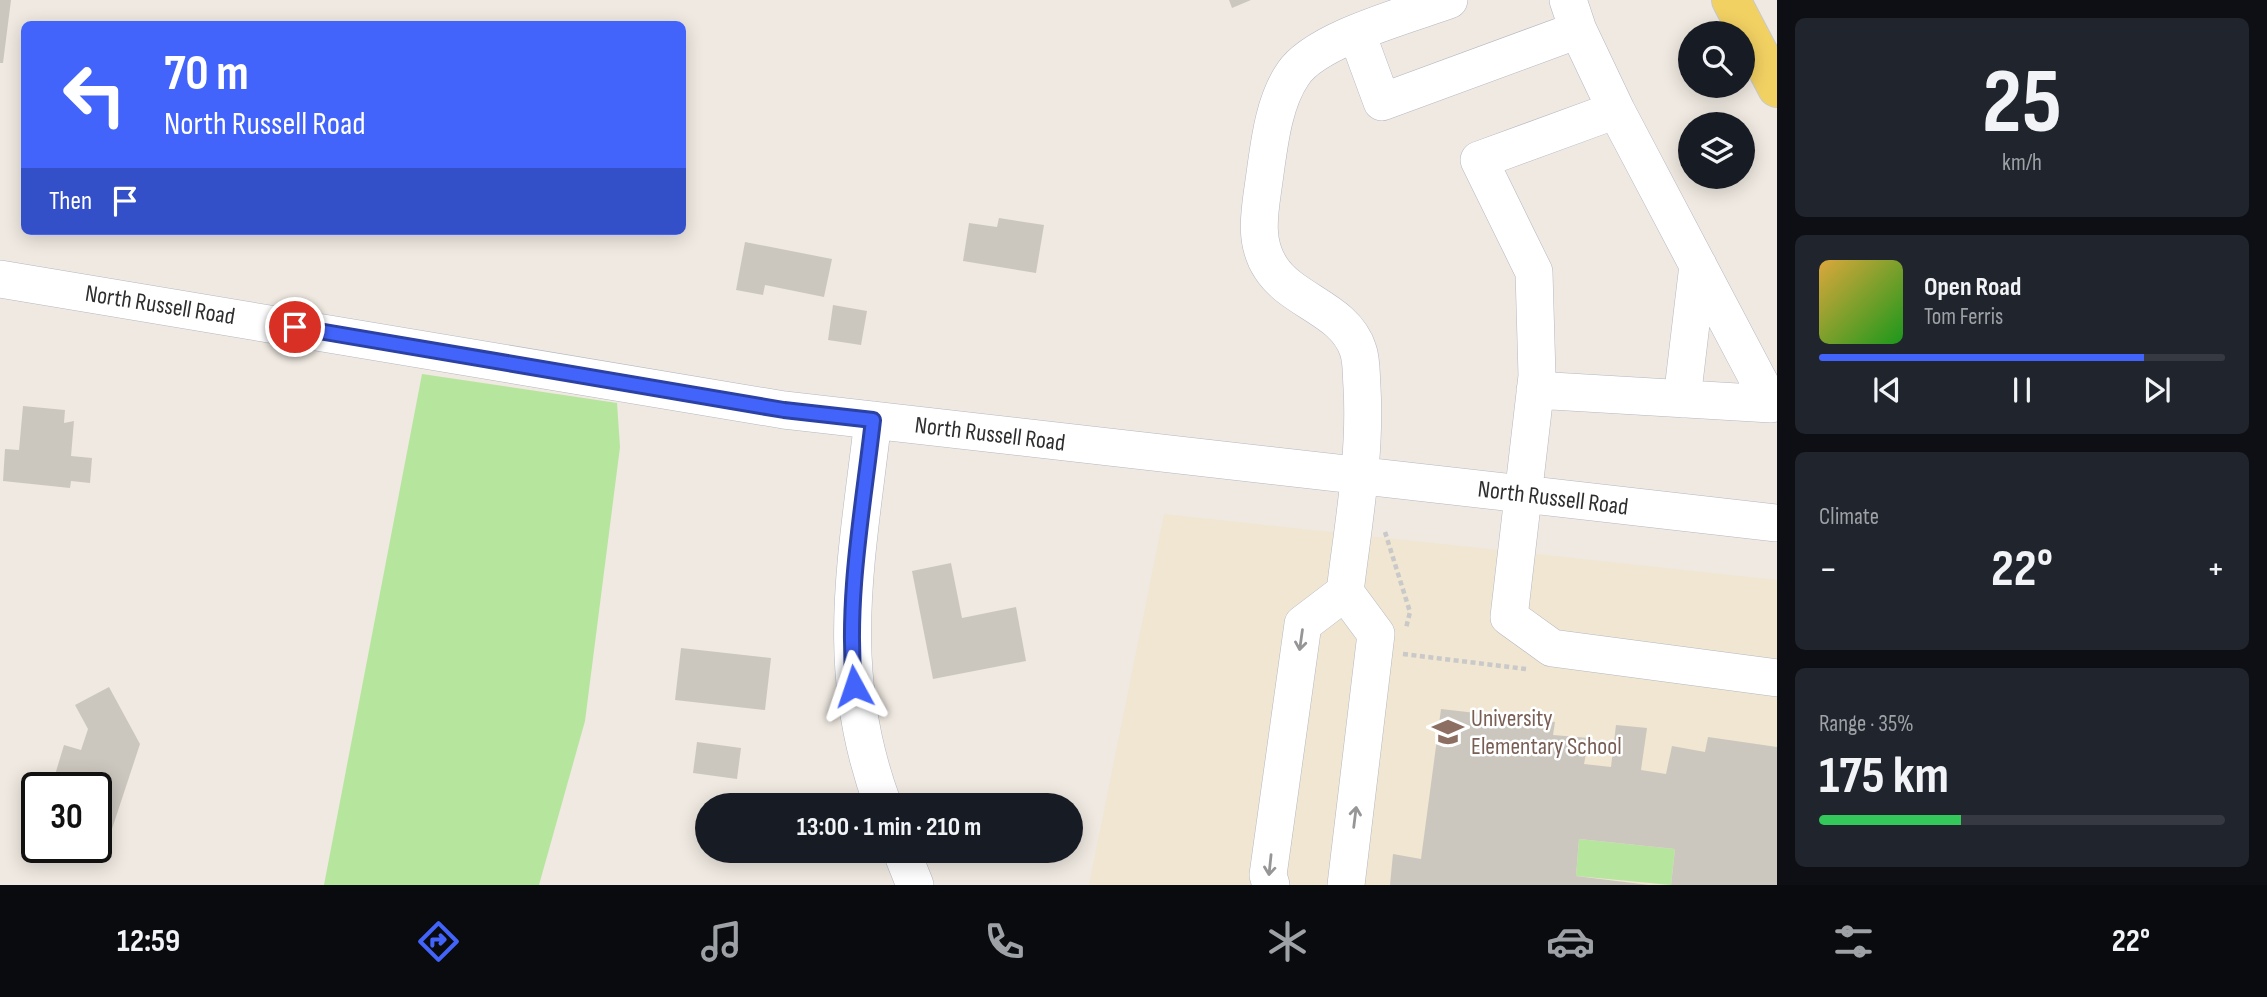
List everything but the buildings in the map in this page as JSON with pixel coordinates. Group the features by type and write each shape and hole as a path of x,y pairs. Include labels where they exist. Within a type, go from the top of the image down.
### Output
{"main road":[{"path":"1731,0 1777,88"}],"street":[{"path":"1346,885 1376,634 1345,592 1359,475 1363,413 1358,349 1345,327 1273,272 1264,255 1258,223 1272,133 1293,74 1307,58 1323,47 1449,0"},
{"path":"1357,34 1382,102 1573,15 1616,110 1771,404 1535,390"},
{"path":"1616,110 1479,160 1534,272 1535,390 1509,617 1552,648 1777,678"},
{"path":"1682,399 1698,265"},
{"name":"North Russell Road","path":"0,279 784,410 1777,523"},
{"path":"873,420 854,569 850,642 856,707 880,793"},
{"path":"1271,885 1268,876 1303,624 1345,592"},
{"path":"906,863 915,885"}],"shaded area":[{"name":"University Elementary School","path":"1164,514 1777,580 1777,885 1089,885"}],"green space":[{"path":"422,374 617,403 620,447 585,721 539,885 324,885"},
{"path":"1579,839 1675,849 1671,885 1576,876"}],"place":[{"name":"University Elementary School","path":"1448,732"}],"route":[{"path":"295,327 784,410 873,420 854,569 850,642 854,686"}]}
